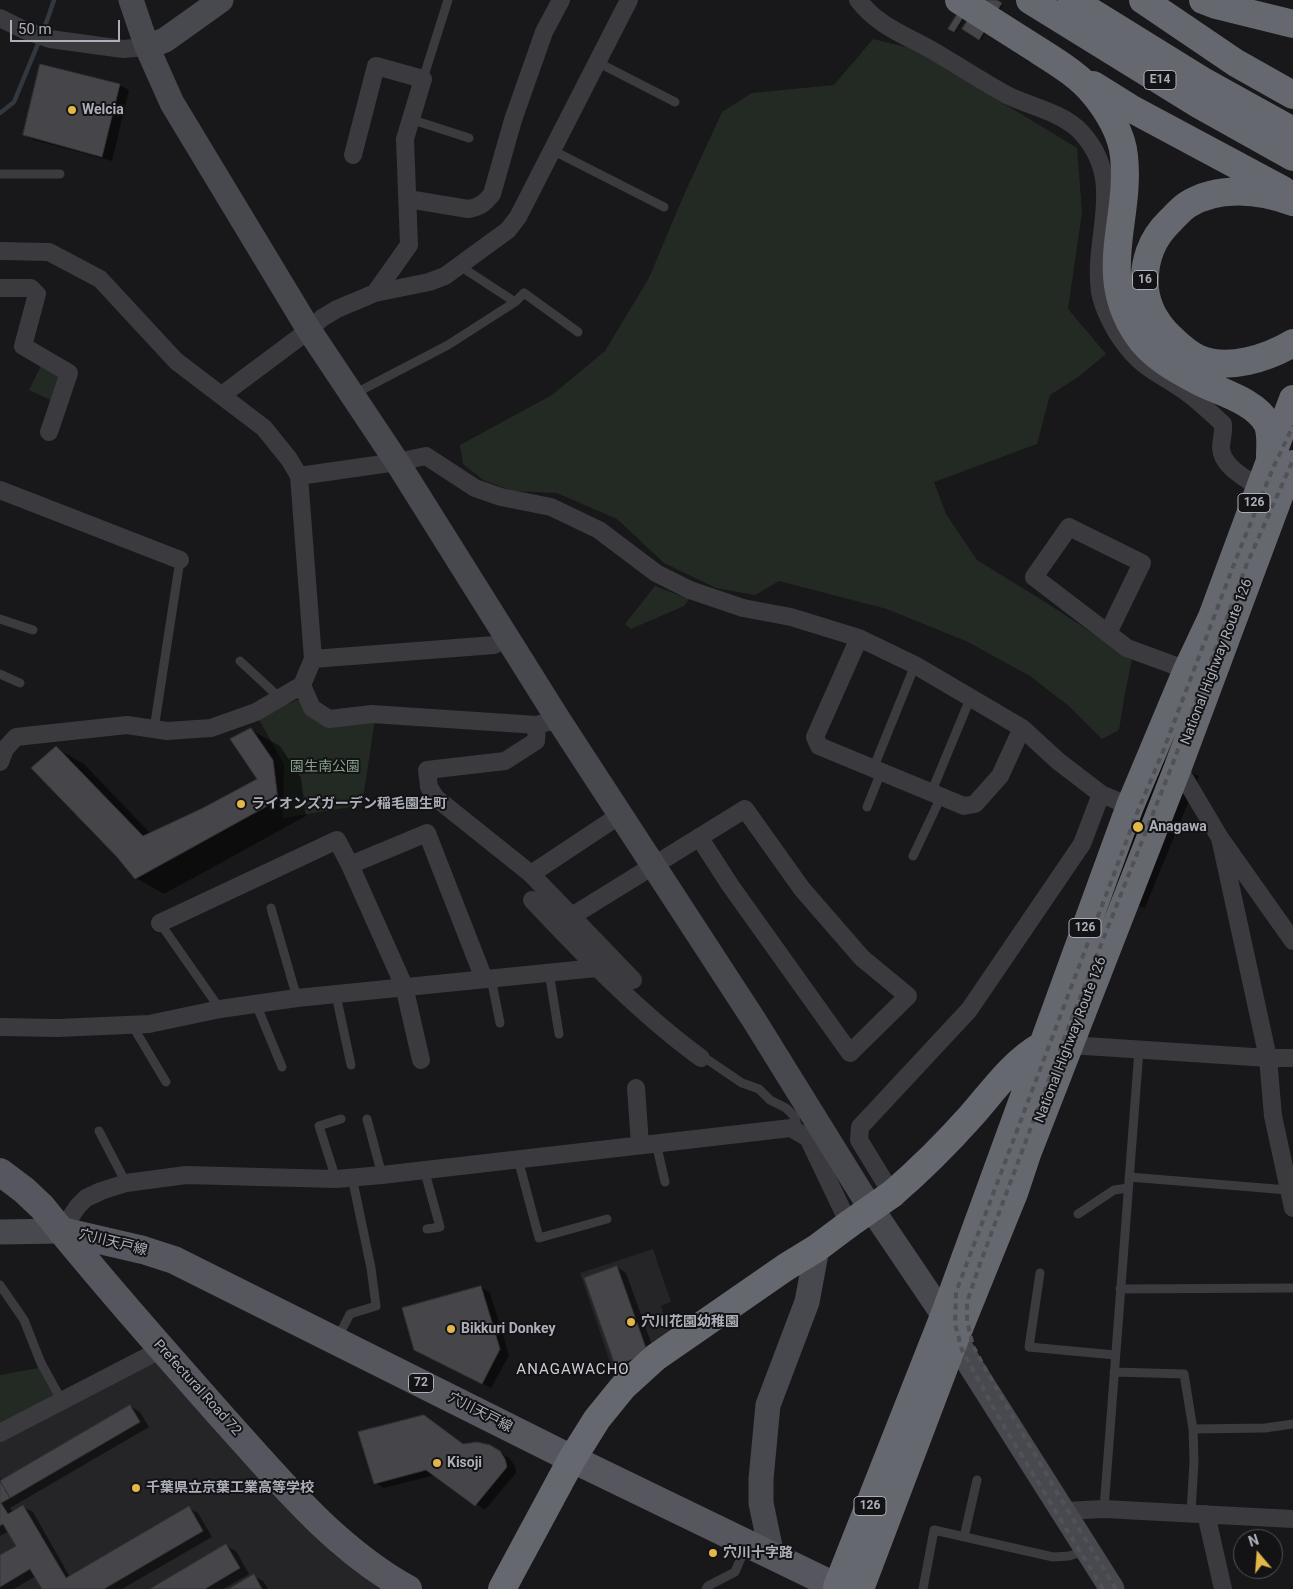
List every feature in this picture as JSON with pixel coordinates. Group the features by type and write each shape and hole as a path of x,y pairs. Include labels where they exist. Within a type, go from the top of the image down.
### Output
{"highway":[{"path":"959,0 1130,108 1293,196"},
{"name":"E14","path":"1030,0 1200,104 1293,157"},
{"name":"E14","path":"1072,0 1201,80 1293,131"},
{"path":"1143,0 1236,63 1293,95"},
{"path":"1203,0 1216,6 1293,24"},
{"path":"1068,70 1095,95 1111,119 1119,136 1124,155 1125,187 1116,263 1118,292 1126,314 1137,335 1153,352 1173,367 1260,413 1266,422 1282,462"},
{"name":"16","path":"1293,202 1278,196 1243,191 1220,193 1198,200 1186,206 1159,233 1148,255 1145,272 1146,291 1150,309 1159,326 1178,344 1199,359 1233,363 1253,360 1276,352 1293,342"},
{"path":"1229,395 1244,398 1273,397 1293,390"},
{"name":"National Highway Route 126","path":"844,1589 950,1326 1014,1192 1027,1154 1178,767 1278,492 1293,399"},
{"name":"National Highway Route 126","path":"950,1326 1007,1145 1041,1046 1130,806 1187,670 1212,617 1278,492"},
{"name":"National Highway Route 126","path":"502,1589 572,1459 597,1419 623,1387 656,1357 786,1267 817,1248 892,1194 922,1169 1005,1076 1029,1053 1041,1046"}],"main road":[{"name":"Prefectural Road 72","path":"0,1172 24,1190 42,1207 162,1349 318,1521 356,1554 387,1577 408,1589"},
{"name":"穴川天戸線","path":"61,1231 143,1250 174,1260 572,1459 844,1589"}],"street":[{"path":"131,0 147,47 172,103 309,330 397,462 508,637 547,722 620,815 654,866 754,1020 863,1196 950,1326 969,1363 1112,1589"},
{"path":"408,200 468,209 486,203 492,194 512,120 544,32 561,0"},
{"path":"222,394 309,330 322,318 337,309 375,293 429,282 445,276 508,230 518,217 629,0"},
{"path":"858,0 866,10 887,28 933,51 1008,95 1066,121 1080,131 1100,159 1104,176 1106,195 1099,269 1100,293 1109,316 1124,343 1144,366 1189,394 1223,424 1224,431 1221,448 1224,458 1234,470 1278,492"},
{"path":"0,18 50,40 123,49 147,47 165,40 212,3"},
{"path":"353,155 376,66 423,79 405,138 409,245 375,293"},
{"path":"0,250 49,252 100,279 176,361 222,394 264,428 289,459 299,476 313,659 302,685 256,712 211,728 167,730 127,726 16,737 5,749 0,762"},
{"path":"0,288 31,288 36,294 23,346 69,373 49,432"},
{"path":"299,476 426,456 475,488 501,497 550,507 598,530 656,573 690,590 743,608 791,617 859,638 915,665 1022,728 1058,761 1102,794 1130,806"},
{"path":"0,490 180,560"},
{"path":"1108,633 1142,563 1069,527 1034,577 1127,648 1187,670"},
{"path":"313,659 494,645 508,637"},
{"path":"859,638 815,737 819,746 964,806 975,804 1000,776 1022,728"},
{"path":"302,685 312,708 329,719 372,714 547,722"},
{"path":"547,722 536,741 505,761 427,770 429,787 436,798 531,874 633,980"},
{"path":"1178,767 1220,838 1292,937"},
{"path":"892,1194 859,1140 860,1127 969,1010 1082,844 1102,794"},
{"path":"572,916 654,866 699,837 745,809 802,888 862,958 908,996 850,1053 730,885 699,837"},
{"path":"531,874 620,815"},
{"path":"350,865 427,833 488,978"},
{"path":"1220,838 1268,1058 1273,1116 1293,1208"},
{"path":"160,923 337,840 404,986 421,1060"},
{"path":"532,900 596,968 646,1015 701,1058"},
{"path":"0,1027 58,1028 149,1024 220,1009 297,998 596,968"},
{"path":"1070,1045 1293,1058"},
{"path":"636,1088 648,1144"},
{"path":"0,1232 61,1231 78,1206 86,1198 101,1191 126,1183 186,1175 344,1178 791,1128 808,1138 849,1224"},
{"path":"772,1556 761,1503 761,1479 768,1405 807,1302 817,1248"},
{"path":"0,1433 162,1349"},
{"path":"1064,1511 1104,1509 1293,1519"},
{"path":"1199,1514 1223,1589"}],"lane":[{"path":"423,79 448,0"},
{"path":"597,62 675,102"},
{"path":"410,119 469,138"},
{"path":"552,150 664,207"},
{"path":"0,174 60,174"},
{"path":"460,266 515,302"},
{"path":"351,395 448,345 515,302 524,293 578,332"},
{"path":"154,729 180,560"},
{"path":"0,619 33,630"},
{"path":"240,661 280,698"},
{"path":"867,807 877,770 915,665"},
{"path":"0,674 20,682"},
{"path":"913,856 970,699"},
{"path":"271,908 297,998"},
{"path":"160,923 220,1009"},
{"path":"549,972 558,1034"},
{"path":"488,978 500,1023"},
{"path":"336,995 351,1065"},
{"path":"256,1004 282,1067"},
{"path":"132,1025 166,1082"},
{"path":"1104,1509 1139,1050"},
{"path":"701,1058 708,1060 742,1083 758,1089 770,1100 786,1108 795,1117 799,1133"},
{"path":"336,1341 350,1314 376,1306 371,1268 344,1178 319,1126 342,1118"},
{"path":"367,1119 382,1175"},
{"path":"99,1131 126,1183"},
{"path":"648,1144 665,1182"},
{"path":"518,1158 539,1238 607,1219"},
{"path":"424,1170 440,1227 427,1229"},
{"path":"1129,1177 1288,1190"},
{"path":"1078,1214 1114,1190 1128,1188"},
{"path":"1040,1273 1030,1347 1115,1355"},
{"path":"0,1285 24,1320 41,1362 62,1401"},
{"path":"1120,1289 1293,1288"},
{"path":"1114,1372 1184,1374 1192,1429 1199,1514"},
{"path":"1192,1429 1265,1428 1293,1424"},
{"path":"964,1537 977,1480"},
{"path":"923,1589 934,1530 1053,1557 1069,1556 1088,1550"},
{"path":"706,1589 708,1586 735,1572 747,1543"}],"shaded area":[{"name":"穴川花園幼稚園","path":"653,1249 671,1302 661,1306 672,1337 617,1383 580,1273"},
{"name":"千葉県立京葉工業高等学校","path":"153,1361 164,1365 316,1537 388,1589 0,1589 0,1438"}],"green space":[{"path":"873,39 914,49 1077,148 1082,212 1068,309 1106,354 1078,377 1050,395 1037,444 934,482 946,514 977,560 1132,659 1119,730 1102,739 1070,707 1030,676 968,642 887,609 779,581 755,595 716,588 664,563 617,519 557,493 513,491 483,480 463,464 460,445 552,395 605,351 649,278 722,112 752,93 834,85"},
{"path":"41,366 58,376 60,384 53,401 29,390"},
{"path":"655,586 689,599 684,606 631,629 625,624"},
{"name":"園生南公園","path":"300,699 311,717 375,719 362,805 283,818 284,764 257,716"},
{"path":"44,1367 57,1397 0,1426 0,1375"}],"building":[{"path":"966,0 974,0 954,32 948,29"},
{"path":"981,0 997,0 1002,3 979,40 962,29"},
{"name":"Welcia","path":"40,64 120,84 102,157 23,135"},
{"name":"ライオンズガーデン稲毛園生町","path":"251,728 273,760 278,800 135,879 117,857 31,768 56,746 143,836 203,808 257,779 230,739"},
{"path":"617,1266 648,1354 615,1365 584,1278"},
{"name":"Bikkuri Donkey","path":"481,1286 500,1349 482,1384 414,1350 402,1308"},
{"path":"130,1405 140,1422 10,1498 0,1481"},
{"name":"Kisoji","path":"424,1415 463,1444 477,1442 490,1445 500,1451 505,1459 507,1467 475,1506 426,1470 374,1484 358,1432"},
{"path":"0,1481 10,1498 1,1503 8,1514 23,1505 66,1578 189,1506 203,1531 104,1589 42,1589 30,1569 0,1587 0,1555 16,1546 3,1524 0,1526"},
{"path":"226,1544 240,1568 205,1589 150,1589"},
{"path":"254,1574 262,1589 229,1589"}],"waterway":[{"path":"43,32 54,0"},
{"path":"0,113 14,102 40,39"}],"railway":[{"path":"1103,1589 1002,1423 962,1350 955,1324 956,1292 1137,813 1162,754 1236,559 1273,468 1293,426"},
{"path":"1116,1589 1065,1506 973,1346 967,1321 967,1302 1070,1023 1173,763 1246,566 1293,460"}],"place":[{"name":"Welcia","path":"72,110"},
{"name":"ライオンズガーデン稲毛園生町","path":"241,804"},
{"name":"Anagawa","path":"1138,827"},
{"name":"穴川花園幼稚園","path":"631,1322"},
{"name":"Bikkuri Donkey","path":"451,1329"},
{"name":"Kisoji","path":"437,1463"},
{"name":"千葉県立京葉工業高等学校","path":"136,1488"},
{"name":"穴川十字路","path":"713,1553"}],"district":[{"name":"ANAGAWACHO","path":"573,1370"}]}
